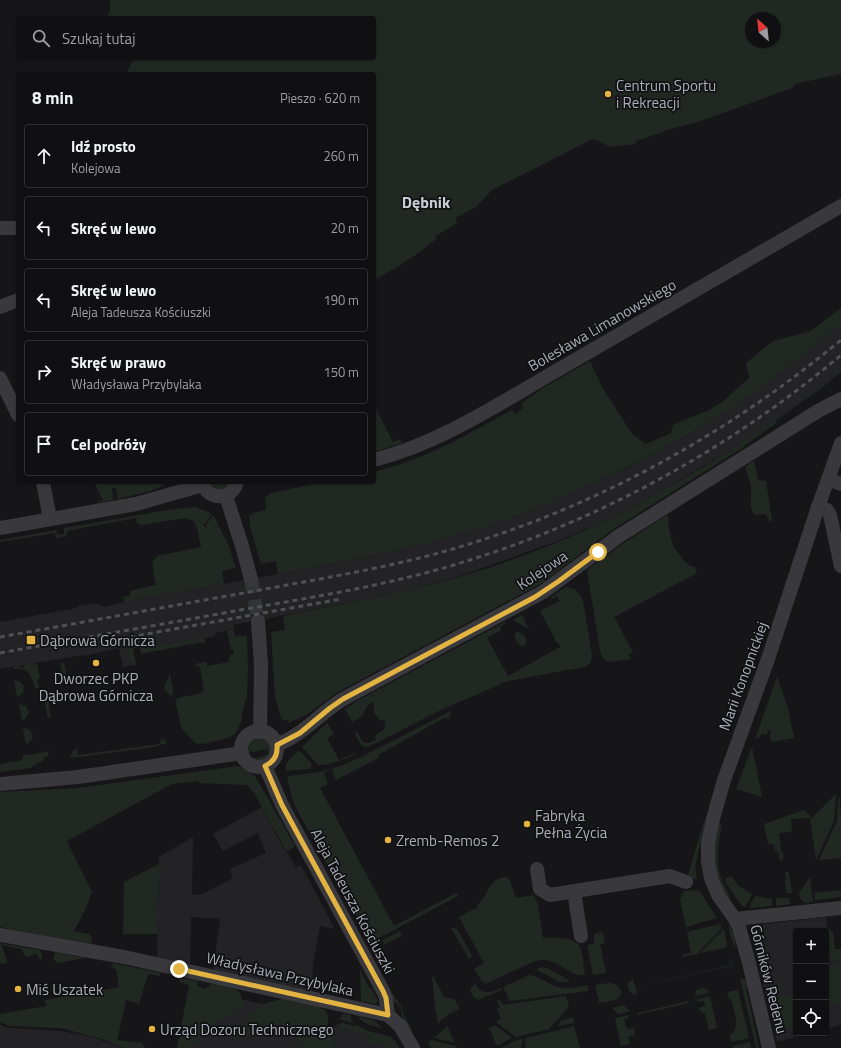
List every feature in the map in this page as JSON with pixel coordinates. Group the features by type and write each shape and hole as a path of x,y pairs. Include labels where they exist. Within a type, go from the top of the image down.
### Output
{"street":[{"name":"Bolesława Limanowskiego","path":"376,459 414,447 454,429 665,309 841,206"},
{"path":"0,228 16,228"},
{"path":"0,307 16,301"},
{"path":"0,378 16,411"},
{"name":"Kolejowa","path":"277,745 300,733 343,699 543,592 619,536 837,405"},
{"name":"Marii Konopnickiej","path":"735,919 720,899 711,878 708,854 710,830 724,780 767,662 818,507 835,481 841,443"},
{"path":"43,484 50,519"},
{"path":"0,528 149,501 202,484 210,495 216,497 226,496 234,490 236,484"},
{"path":"226,496 251,579"},
{"path":"818,507 827,510 830,515 841,566"},
{"path":"258,621 261,664 260,732"},
{"path":"260,732 267,733 271,736 277,745 277,751 274,759 265,766 258,767 251,765 245,760 242,752 242,746 245,739 250,734 260,732"},
{"path":"0,784 84,776 242,752"},
{"name":"Aleja Tadeusza Kościuszki","path":"265,766 282,805 383,991 386,998 388,1015"},
{"path":"537,869 540,888 550,896 670,876 686,882"},
{"path":"574,892 581,936"},
{"path":"735,919 841,908"},
{"name":"Górników Redenu","path":"735,919 739,927 749,963 769,1048"},
{"name":"Władysława Przybylaka","path":"0,935 124,957 388,1015"},
{"path":"388,1015 400,1026 414,1048"}],"shaded area":[{"name":"Centrum Sportu i Rekreacji","path":"110,0 841,0 841,74 795,84 792,88 698,122 674,128 636,141 636,144 611,147 593,139 492,190 476,207 455,218 457,223 436,236 436,239 421,251 376,279 376,72 127,72 133,60 376,60 376,16 107,16 110,13"},
{"path":"841,308 841,324 805,354 748,396 709,422 667,446 578,490 482,528 424,544 278,574 276,561 261,564 250,527 249,516 253,513 266,510 265,498 271,493 315,484 376,484 376,471 428,454 512,410 515,414 523,408 521,404 543,388 590,361 602,387 632,434 646,444 671,433 673,425 709,410 721,403 749,378 746,363 773,341 811,331"},
{"path":"841,324 841,370 813,393 742,443 665,489 611,518 555,542 463,575 398,593 233,625 234,629 215,633 215,636 212,637 133,649 136,665 123,667 119,648 84,656 0,669 0,622 77,608 77,606 95,603 105,607 137,599 278,574 399,550 463,533 509,518 565,496 629,467 690,434 742,400 789,366"},
{"path":"841,370 841,372 819,390 776,420 776,423 742,448 612,530 542,583 338,692 306,715 289,723 288,720 285,721 281,718 275,697 271,632 285,630 283,616 395,593 462,576 503,563 583,531 660,492 697,471 769,424 815,391"},
{"path":"376,409 393,442 400,439 402,443 376,451"},
{"path":"754,461 758,480 766,481 772,521 770,522 766,514 755,515 753,512 751,486 746,467"},
{"path":"95,484 167,484 151,491 118,499 116,488 112,488 113,500 97,503 103,500"},
{"path":"210,484 231,484 228,489 216,491"},
{"path":"196,507 212,514 205,524 203,524 208,530 206,525 213,515 214,516 228,544 236,568 222,571 224,584 137,599 124,603 123,597 130,596 130,591 156,585 153,562 157,556 201,547 194,521 185,518 141,525 137,523 136,518 67,531 67,536 56,538 55,533 0,542 0,540 56,530 58,535 64,534 64,528 174,509"},
{"path":"667,515 669,518 668,524 673,546 685,562 692,567 695,567 697,573 614,617 633,652 628,654 631,659 608,662 603,658 600,651 587,570 621,545"},
{"path":"566,587 577,591 583,601 592,655 591,661 587,665 584,667 508,681 443,709 368,747 363,746 360,743 354,733 357,732 364,743 376,740 375,737 385,727 385,721 380,720 374,713 373,702 367,706 362,716 352,722 345,709 353,704 355,706 353,703 505,622 506,623 500,627 500,631 487,638 508,676 560,647 561,646 554,640 555,639 540,611 560,601 557,596 552,599 551,597"},
{"path":"522,615 529,629 513,620"},
{"path":"234,629 235,637 247,635 247,696 241,722 237,731 228,738 203,744 195,743 182,729 175,701 181,697 204,691 200,667 194,664 206,662 207,666 229,662 229,656 234,654 233,650 231,650 227,631"},
{"path":"518,632 526,638 526,644 522,646 517,643 515,639 515,633"},
{"path":"204,638 205,643 202,642 141,654 140,648"},
{"path":"133,647 136,665 130,662 128,648"},
{"path":"64,662 67,678 63,679 60,663"},
{"path":"33,663 33,665 37,664 40,678 37,679 39,688 36,689 30,674 24,670 14,669 13,667 20,666 21,668 24,667 24,665"},
{"path":"170,673 173,690 172,697 164,689"},
{"path":"777,677 788,708 794,738 772,742 770,736 771,730 768,730 767,735 762,734 760,737 755,739"},
{"path":"14,680 19,681 24,686 23,693 17,697"},
{"path":"47,694 51,718 48,718 43,695"},
{"path":"19,704 26,706 29,712 26,718 22,721"},
{"path":"451,711 448,719 444,718 378,755 379,758 336,780 332,771 334,768 324,773 328,784 320,788 394,926 456,893 458,896 373,941 370,940 297,810 287,778 289,776 320,772 340,766 357,759"},
{"path":"327,723 334,734 327,738 339,760 358,752 339,761 318,765 302,747"},
{"path":"23,728 29,729 33,736 31,741 26,745"},
{"path":"261,737 267,740 270,744 271,753 269,757 261,761 255,760 255,758 269,754 267,749 254,752 249,751 248,748 253,740"},
{"path":"161,738 167,743 154,747 70,757 72,752 77,748 78,755 160,744"},
{"path":"752,747 762,797 736,789"},
{"path":"50,751 46,758 45,756 44,757 44,760 30,768 0,772 0,764 23,760 22,756"},
{"path":"298,751 302,753 312,764 310,769 286,771 285,768 287,762"},
{"path":"238,766 255,776 295,846 287,852 254,793 247,785 199,783 198,781 172,784 67,841 92,892 74,931 89,934 92,938 91,944 0,927 0,792 78,788"},
{"path":"839,793 841,814 841,858 819,860 837,821"},
{"path":"836,794 834,821 816,860 810,818 791,819 792,832 779,833 781,850 784,856 782,860 779,860 779,853 775,851 774,844 768,844 764,824 804,810 812,818"},
{"path":"262,807 279,840 296,867 301,865 335,929 320,926 313,963 312,993 213,972 220,919 191,917 190,967 157,960 159,857 193,837 192,895 202,894 233,878 230,869 266,853 258,833 223,851 213,834"},
{"path":"704,821 695,867 697,879 687,879"},
{"path":"716,824 722,825 718,862 720,875 728,893 730,903 720,889 713,859"},
{"path":"159,864 158,934 123,934 124,882"},
{"path":"785,872 788,872 789,874 792,893 786,893"},
{"path":"731,876 739,886 752,894 745,907 740,904 726,883 725,879"},
{"path":"504,877 509,878 516,898 534,895 538,904 543,938 563,938 577,943 582,953 585,975 572,973 556,963 543,960 535,961 485,984 481,980 474,969 484,963 459,917 478,907 477,905 491,885 498,879"},
{"path":"810,877 813,902 805,903 800,898 799,893"},
{"path":"699,890 717,918 686,927 680,900 684,891"},
{"path":"841,890 841,897 815,900 814,893"},
{"path":"755,896 772,899 772,906 749,908"},
{"path":"776,898 789,898 790,904 776,906"},
{"path":"826,917 827,928 793,928 793,1036 800,1036 777,1042 753,941 754,935 761,926 765,924"},
{"path":"720,924 722,928 697,954 683,957 683,955 691,953 687,932"},
{"path":"728,925 735,936 736,942 734,948"},
{"path":"451,928 457,929 471,954 469,959"},
{"path":"724,929 727,944 725,948 700,953"},
{"path":"829,929 833,933 835,949 841,949 841,960 831,961"},
{"path":"400,931 402,936 384,945 383,940"},
{"path":"603,932 605,943 600,944 606,973 593,975 587,945 594,944 594,934"},
{"path":"0,943 39,950 42,954 42,958 40,960 36,953 26,957 21,949 2,945 7,963 0,964"},
{"path":"829,943 831,961 841,960 841,1025 829,1028"},
{"path":"55,952 108,962 85,958 57,963 53,958"},
{"path":"730,957 734,972 732,966 636,987 637,995 632,994 628,989 628,983 633,979 635,987 732,965"},
{"path":"112,963 161,973 160,976 148,974 139,1004 126,1000 117,1040 142,1043 145,1048 123,1048 102,1039 61,1028 9,1026 0,1022 0,1014 46,1006 45,1000 119,987 116,969 113,969"},
{"path":"841,965 841,1003 829,1005 829,966"},
{"path":"542,967 549,969 569,980 569,982 560,982 537,970"},
{"path":"360,969 369,988 371,988 378,1001 375,1004 361,1001"},
{"path":"529,975 538,977 562,988 587,985 589,991 510,1001 503,987"},
{"path":"432,977 434,977 444,997 454,999 460,1009 449,1014 438,1023 435,1008"},
{"path":"180,978 197,981 197,986 206,989 211,984 235,989 241,995 242,1000 245,1000 239,1009 234,1013 209,1027 203,1021 200,1024 205,1031 196,1042 191,1046 177,1048 189,985 179,982"},
{"path":"740,978 746,980 750,987 746,988 759,1048 756,1048"},
{"path":"609,983 615,984 620,988 620,995 614,1000 599,1003 595,985"},
{"path":"475,984 480,990 486,992 501,988 502,990 478,1000 473,996 470,989"},
{"path":"703,988 707,989 709,993 695,996 696,990"},
{"path":"738,990 749,1038 731,1042 730,1035 736,1028 736,1018 731,999 729,999 727,992"},
{"path":"393,994 402,1008 412,1030 411,1031 403,1020 400,1007 393,1000 391,995"},
{"path":"793,994 793,1027 781,1029 778,995"},
{"path":"566,996 569,1007 549,1029 516,1037 508,1031 508,1029 506,1030 496,1022 501,1019 497,1009 500,1007 497,1001 500,1000 503,1005"},
{"path":"710,996 717,1028 709,1030 705,1013 700,1011 699,1008 705,1006 704,1001 698,1002 697,999"},
{"path":"281,999 318,1006 325,1010 328,1015 328,1029 337,1048 305,1048 304,1045 297,1048 296,1045 301,1041 298,1037 282,1031 268,1034 260,1027 249,1038 243,1034 236,1042 226,1031 245,1020 263,1004"},
{"path":"245,1000 263,1004 245,1020 226,1031 236,1041 243,1034 249,1038 260,1027 268,1034 280,1031 289,1031 298,1037 305,1048 183,1048 207,1024 241,1005"},
{"path":"688,1001 689,1003 637,1015 637,1013"},
{"path":"623,1005 630,1011 618,1014 612,1008"},
{"path":"343,1014 351,1015 351,1020 353,1023 339,1019"},
{"path":"629,1015 629,1018 624,1019 627,1029 634,1028 635,1035 628,1036 630,1044 621,1046 615,1018"},
{"path":"358,1016 373,1020 383,1028 365,1023"},
{"path":"573,1017 575,1023 557,1026 562,1020"},
{"path":"342,1023 354,1026 356,1025 368,1031 389,1036 394,1039 399,1048 337,1048 328,1029"},
{"path":"342,1023 354,1026 356,1025 368,1031 392,1038 399,1047 385,1048 381,1041 375,1045 368,1044 367,1042 369,1035 345,1027 343,1031 341,1030 340,1024"},
{"path":"0,1024 5,1027 60,1031 89,1036 123,1048 0,1048"},
{"path":"495,1025 512,1038 497,1046 489,1028"},
{"path":"447,1026 455,1043 434,1038"},
{"path":"574,1026 580,1048 526,1048 526,1038"},
{"path":"523,1038 521,1048 501,1048 515,1041"},
{"path":"431,1040 456,1046 457,1048 431,1048 428,1042"},
{"path":"750,1042 751,1048 733,1048 732,1046"}],"tunnel":[{"path":"251,579 258,621"}],"railway":[{"path":"0,637 373,569 442,552 497,535 550,515 653,467 702,439 750,408 841,340"},
{"path":"0,653 347,591 422,574 501,550 553,530 605,507 655,482 704,454 797,390 841,355"},
{"path":"130,637 341,599"}],"place":[{"name":"Centrum Sportu i Rekreacji","path":"608,94"},
{"name":"Dąbrowa Górnicza","path":"31,640"},
{"name":"Dworzec PKP Dąbrowa Górnicza","path":"96,663"},
{"name":"Fabryka Pełna Życia","path":"527,824"},
{"name":"Zremb-Remos 2","path":"388,840"},
{"name":"Miś Uszatek","path":"18,989"},
{"name":"Urząd Dozoru Technicznego","path":"152,1029"}],"district":[{"name":"Dębnik","path":"426,202"}],"route":[{"path":"179,969 388,1015 386,998 383,991 282,805 265,766 270,764 276,757 277,745 300,733 340,701 535,597 550,588 598,552"}]}
